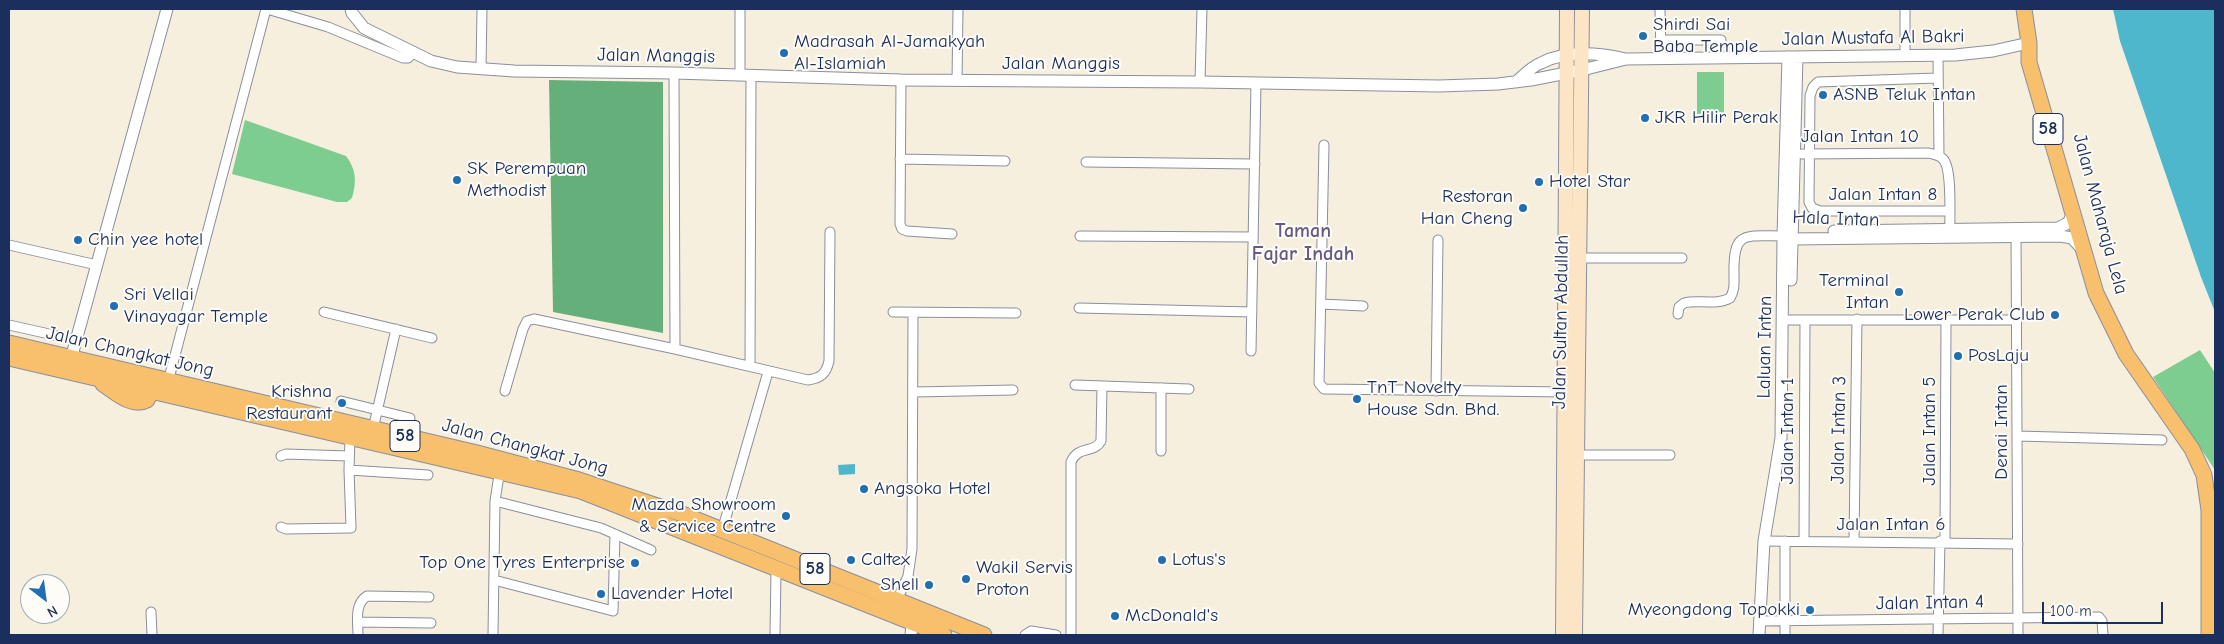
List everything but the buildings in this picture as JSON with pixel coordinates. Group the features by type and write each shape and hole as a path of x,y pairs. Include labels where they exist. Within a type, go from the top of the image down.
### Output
{"highway":[{"name":"Jalan Maharaja Lela","path":"2024,9 2029,43 2029,62 2096,293 2126,354 2192,450 2204,475 2209,510 2209,635"},
{"name":"Jalan Maharaja Lela","path":"2029,43 2037,60 2084,220 2102,291 2104,309"},
{"name":"Jalan Changkat Jong","path":"9,343 124,372 373,429 501,466 581,491 710,542 912,629 944,635"},
{"name":"Jalan Changkat Jong","path":"9,358 93,378 127,400 137,403 147,400 150,391 350,437 579,480 682,514 984,635"},
{"path":"124,372 144,382 150,391"},
{"path":"682,514 683,524 710,542"},
{"path":"954,624 974,635"}],"main road":[{"name":"Jalan Sultan Abdullah","path":"1567,9 1566,74 1571,392 1577,455 1575,635"},
{"name":"Jalan Sultan Abdullah","path":"1563,635 1571,392 1581,258 1582,9"}],"street":[{"path":"71,359 167,9"},
{"path":"168,382 266,9 328,27 403,58 408,58 413,53"},
{"path":"481,69 482,9"},
{"path":"740,9 745,75 750,366"},
{"path":"957,81 958,9"},
{"path":"1200,82 1202,9"},
{"path":"1660,9 1661,58"},
{"path":"1905,9 1905,56"},
{"name":"Jalan Manggis","path":"351,11 364,28 413,53 443,65 481,69 957,81 1200,82 1439,86 1516,82 1582,70"},
{"path":"1661,40 1720,40"},
{"name":"Jalan Mustafa Al Bakri","path":"1566,55 1610,55 1626,58 1905,56 1993,51 2029,43"},
{"path":"1516,82 1541,62 1566,55"},
{"path":"1938,55 1939,156"},
{"name":"Laluan Intan","path":"1759,635 1763,621 1767,541 1781,438 1786,320 1792,57"},
{"name":"Jalan Mustafa Al Bakri","path":"1582,70 1626,58"},
{"path":"674,73 676,349"},
{"path":"1808,154 1810,96 1813,87 1818,82 1938,78"},
{"path":"901,80 899,214 902,229 952,234"},
{"path":"1251,351 1256,83"},
{"path":"1324,145 1319,384 1321,387 1324,389 1571,392"},
{"name":"Jalan Intan 10","path":"1789,154 1928,153 1939,156 1944,159 1948,170 1950,234"},
{"name":"Jalan Intan 8","path":"1808,154 1809,202 1812,208 1820,211 1949,211"},
{"path":"900,159 1005,161"},
{"path":"1086,162 1255,164"},
{"name":"Hala Intan","path":"2016,233 2058,228 2068,223 2073,214"},
{"path":"505,392 523,329 527,321 534,319 676,349 768,372 808,380 819,379 827,371 829,361 830,232"},
{"name":"Hala Intan","path":"1788,236 2016,233 2067,236 2076,241 2084,251"},
{"name":"Denai Intan","path":"2016,233 2018,635"},
{"path":"1080,236 1253,237"},
{"path":"1678,314 1679,307 1684,303 1725,301 1730,298 1734,286 1733,252 1735,245 1740,240 1756,236 1788,236"},
{"path":"1436,391 1438,240"},
{"path":"9,245 97,265"},
{"path":"1581,258 1682,258"},
{"path":"1321,304 1363,306"},
{"path":"1080,308 1252,312"},
{"path":"324,312 432,338"},
{"path":"893,312 1016,313"},
{"path":"897,600 908,576 911,561 914,313"},
{"name":"Jalan Intan 3","path":"1854,541 1857,319"},
{"path":"1786,320 2017,320"},
{"name":"Jalan Intan 1","path":"1804,541 1805,320"},
{"name":"Jalan Intan 5","path":"1938,635 1943,542 1946,320"},
{"path":"9,325 76,340"},
{"path":"373,429 396,329"},
{"path":"722,531 768,372"},
{"path":"1075,385 1189,389"},
{"path":"1071,635 1071,462 1078,452 1096,447 1101,441 1102,386"},
{"path":"1161,388 1161,451"},
{"path":"914,392 1013,390"},
{"path":"341,401 410,418"},
{"path":"2018,436 2162,440"},
{"path":"281,526 286,529 351,528 350,437"},
{"path":"281,456 286,454 349,456"},
{"path":"1577,455 1670,455"},
{"path":"493,635 495,501 501,466"},
{"path":"349,470 428,475"},
{"path":"495,501 571,519 615,534 651,550"},
{"path":"494,580 613,612 615,534"},
{"name":"Jalan Intan 6","path":"1767,541 2018,544"},
{"path":"1785,541 1785,635"},
{"path":"775,635 776,570"},
{"path":"358,635 359,604 367,596 429,597"},
{"path":"151,612 152,635"},
{"name":"Jalan Intan 4","path":"1763,621 2101,618 2102,635"},
{"name":"Laluan Intan","path":"1763,621 1767,635"},
{"path":"358,622 431,623"},
{"path":"1025,635 1031,631 1056,635"}],"green space":[{"path":"1697,72 1724,72 1724,113 1697,114"},
{"path":"549,80 663,82 663,333 553,312"},
{"path":"245,120 346,156 355,176 352,198 347,202 337,202 232,174"},
{"path":"2200,350 2215,373 2215,470 2153,377"}],"water":[{"path":"2113,9 2215,9 2215,312 2201,277 2120,41"},
{"path":"855,464 855,474 839,475 838,465"}],"place":[{"name":"Shirdi Sai Baba Temple","path":"1643,36"},
{"name":"Madrasah Al-Jamakyah Al-Islamiah","path":"784,53"},
{"name":"ASNB Teluk Intan","path":"1823,95"},
{"name":"JKR Hilir Perak","path":"1645,118"},
{"name":"SK Perempuan Methodist","path":"457,180"},
{"name":"Hotel Star","path":"1539,182"},
{"name":"Restoran Han Cheng","path":"1523,208"},
{"name":"Chin yee hotel","path":"78,240"},
{"name":"Terminal Intan","path":"1899,292"},
{"name":"Sri Vellai Vinayagar Temple","path":"114,306"},
{"name":"Lower Perak Club","path":"2055,315"},
{"name":"PosLaju","path":"1958,356"},
{"name":"TnT Novelty House Sdn. Bhd.","path":"1357,399"},
{"name":"Krishna Restaurant","path":"342,403"},
{"name":"Angsoka Hotel","path":"864,489"},
{"name":"Mazda Showroom & Service Centre","path":"786,516"},
{"name":"Caltex","path":"851,560"},
{"name":"Lotus's","path":"1162,560"},
{"name":"Top One Tyres Enterprise","path":"635,563"},
{"name":"Wakil Servis Proton","path":"966,579"},
{"name":"Shell","path":"929,585"},
{"name":"Lavender Hotel","path":"601,594"},
{"name":"Myeongdong Topokki","path":"1810,610"},
{"name":"McDonald's","path":"1115,616"}],"district":[{"name":"Taman Fajar Indah","path":"1303,242"}]}
